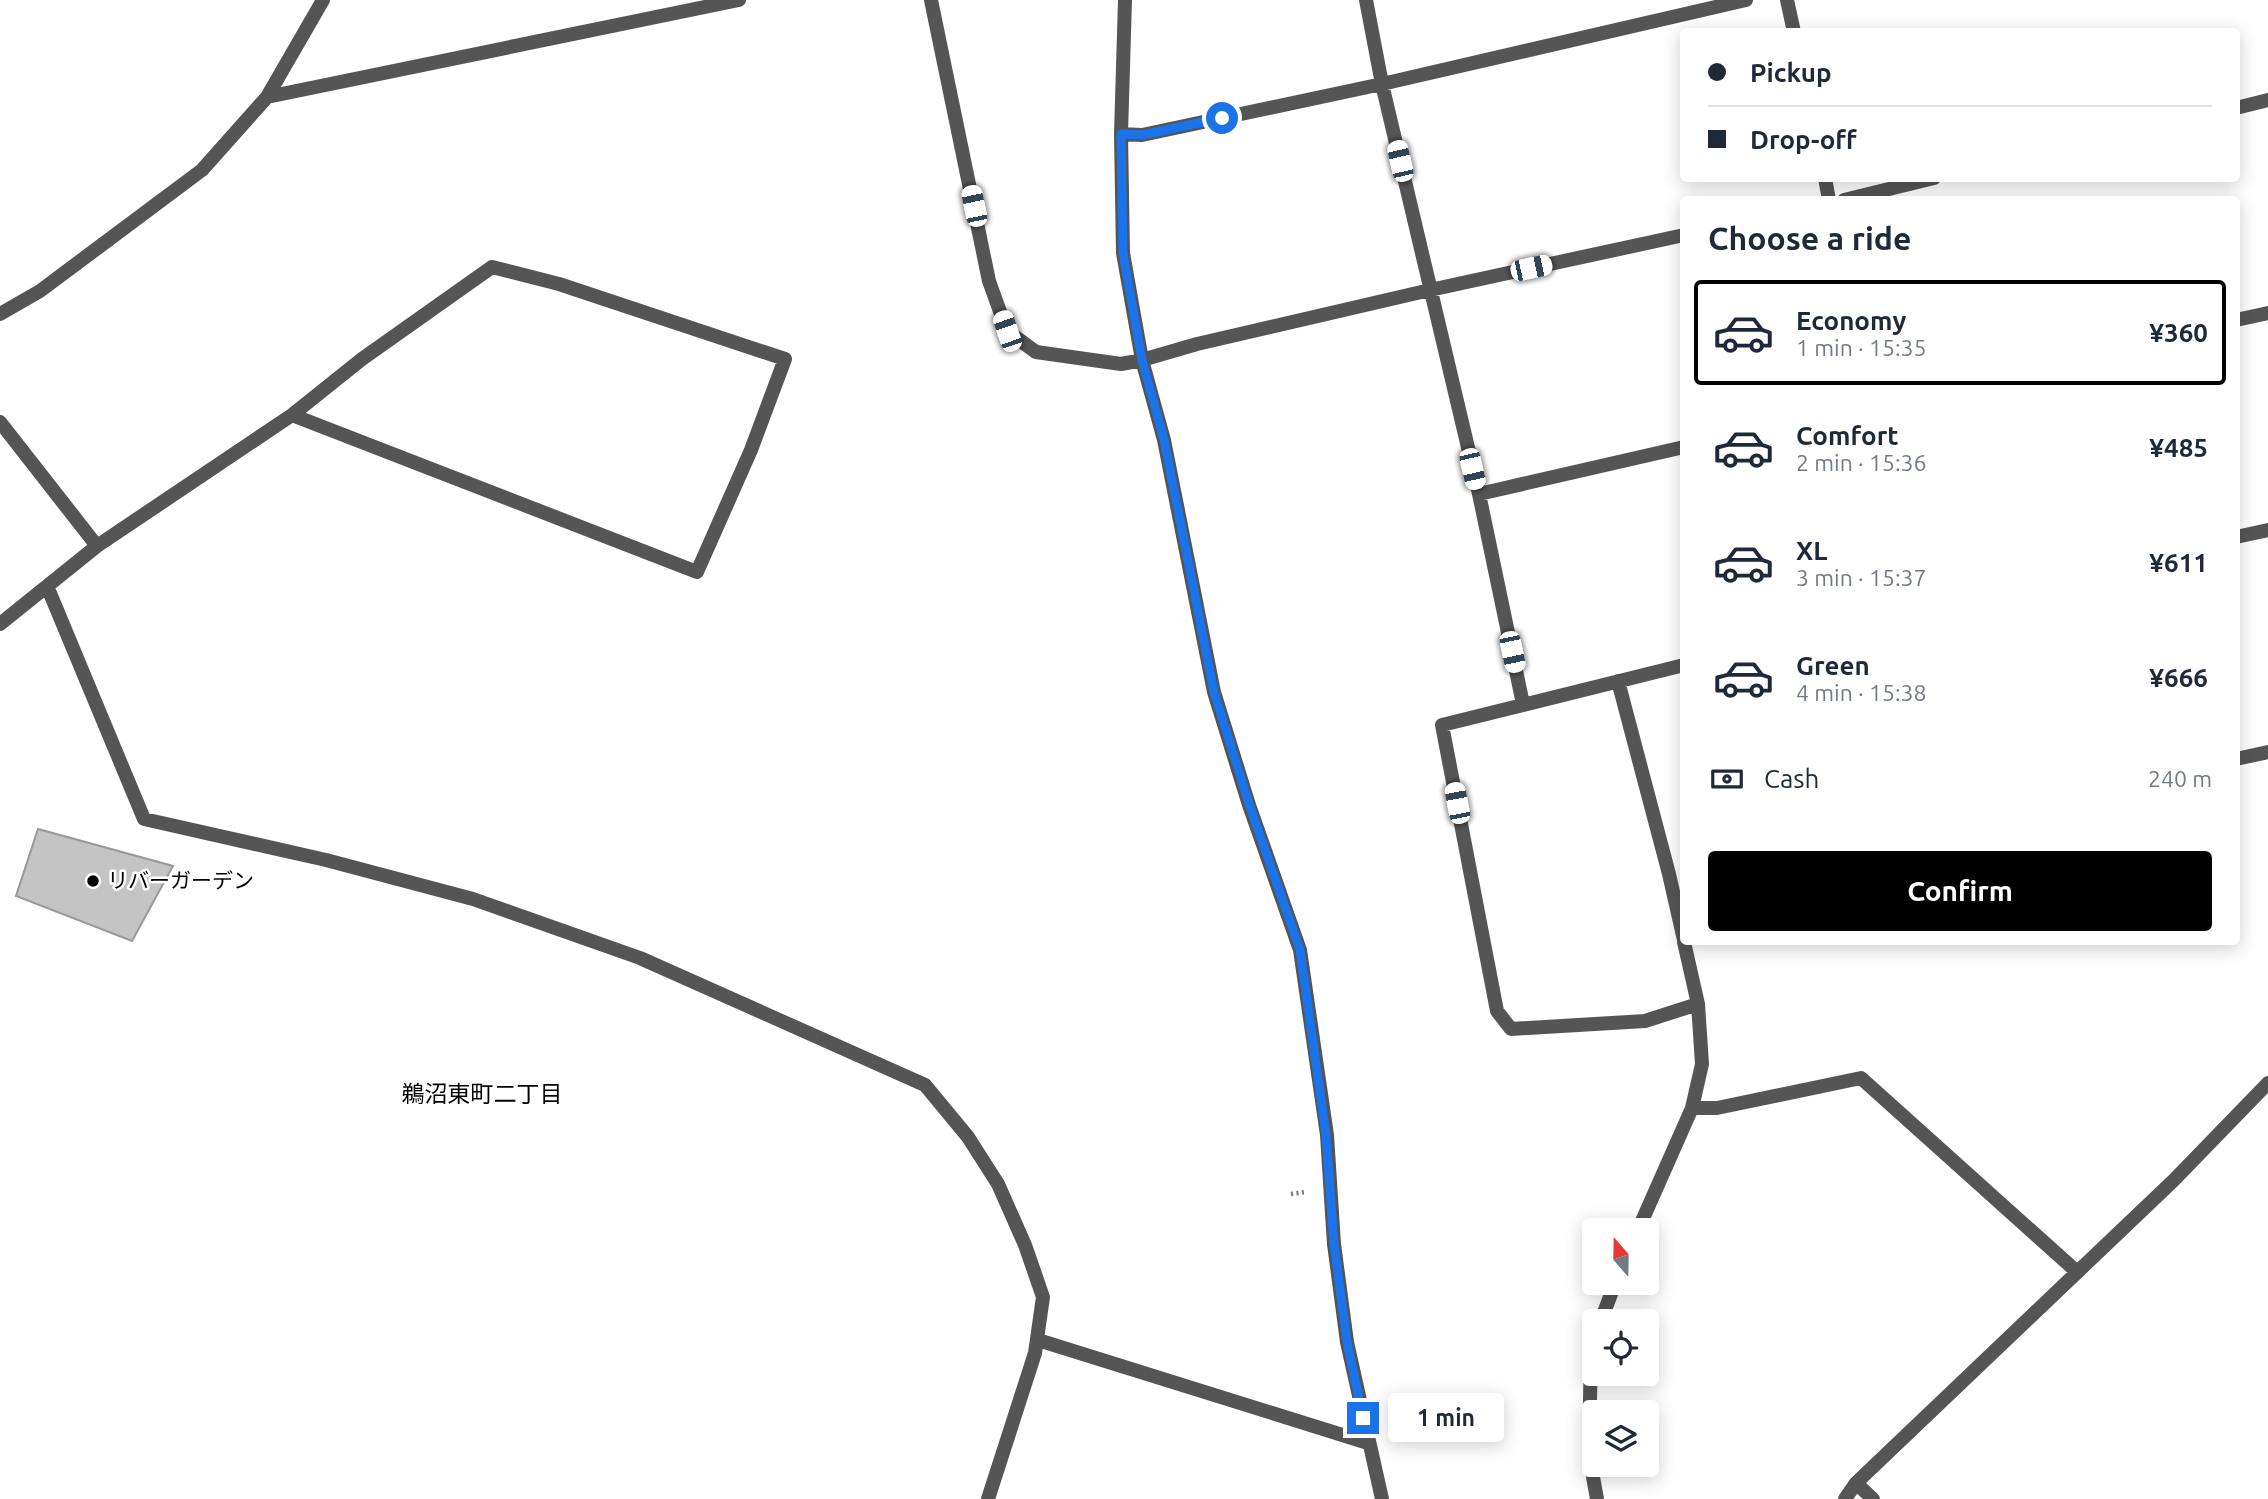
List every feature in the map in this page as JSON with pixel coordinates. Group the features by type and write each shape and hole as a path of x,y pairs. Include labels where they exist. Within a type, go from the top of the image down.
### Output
{"street":[{"path":"0,314 40,291 202,170 267,97 323,0"},
{"path":"267,97 739,0"},
{"path":"931,0 989,281 1007,331 1037,352 1121,364 1196,344 1680,235"},
{"path":"1125,0 1121,134 1123,253 1142,360 1164,440 1214,692 1249,804 1300,950 1326,1135 1334,1244 1345,1330 1382,1499"},
{"path":"1366,0 1382,84 1479,494 1523,704"},
{"path":"1121,134 1142,135 1382,84 1746,0"},
{"path":"1787,0 1793,28"},
{"path":"2240,107 2268,100"},
{"path":"1860,196 1918,182"},
{"path":"0,624 97,546 292,415 362,359 492,267 559,284 785,359 751,450 697,572 292,415"},
{"path":"2240,319 2268,313"},
{"path":"0,422 97,546"},
{"path":"1479,494 1680,448"},
{"path":"2240,536 2268,530"},
{"path":"47,586 144,818 326,860 473,899 640,958 925,1085 968,1137 998,1184 1025,1245 1043,1297 1038,1340 1019,1410 988,1499"},
{"path":"1680,666 1442,724 1497,1011 1511,1029 1645,1021 1698,1004"},
{"path":"1618,681 1680,923"},
{"path":"2240,757 2268,752"},
{"path":"1643,1218 1692,1108 1702,1064 1698,1004 1685,945"},
{"path":"1692,1108 1717,1108 1861,1078 2076,1271"},
{"path":"1845,1499 1856,1483 2174,1180 2268,1083"},
{"path":"1038,1340 1368,1443"},
{"path":"1590,1386 1588,1455 1597,1499"},
{"path":"1856,1483 1873,1499"}],"building":[{"name":"リバーガーデン","path":"38,829 173,866 132,941 16,896"}],"place":[{"name":"リバーガーデン","path":"93,881"}],"district":[{"name":"鵜沼東町二丁目","path":"482,1094"}],"route":[{"path":"1222,118 1142,135 1121,134 1123,253 1142,360 1164,440 1214,692 1249,804 1300,950 1326,1135 1334,1244 1347,1342 1363,1418"}]}
